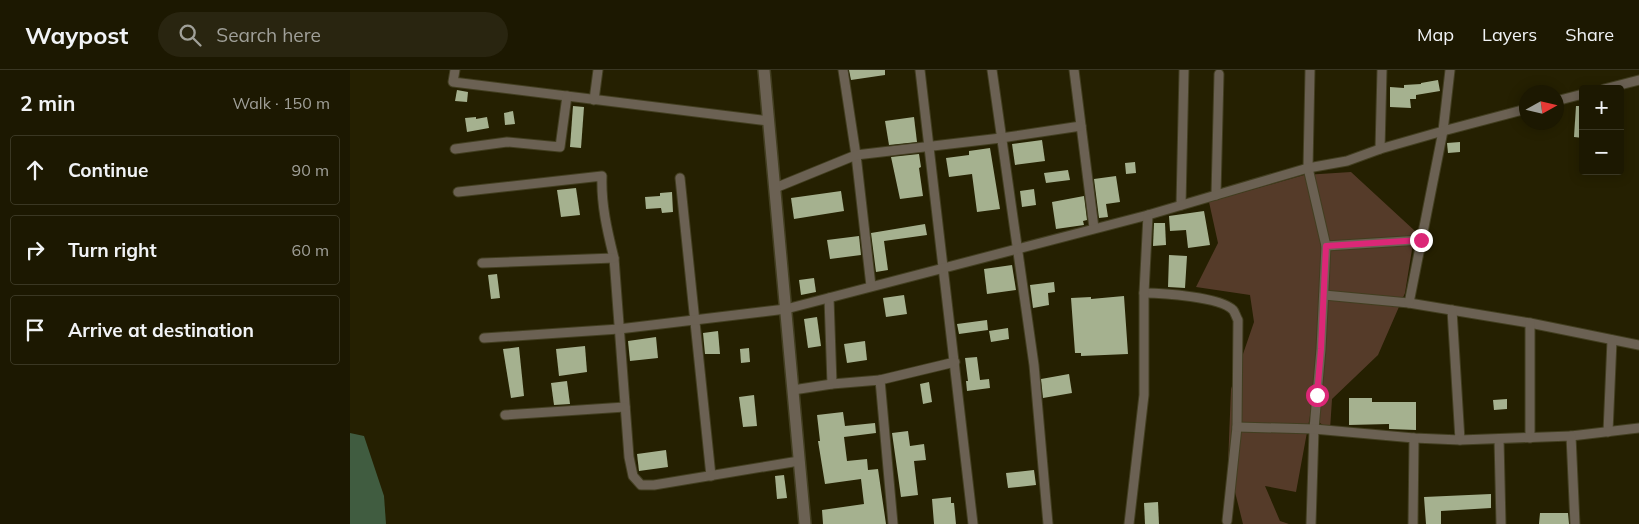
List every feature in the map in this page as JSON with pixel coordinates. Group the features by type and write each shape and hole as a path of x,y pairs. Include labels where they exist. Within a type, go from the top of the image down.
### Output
{"street":[{"path":"455,70 453,82 769,121"},
{"path":"594,100 598,70"},
{"path":"764,70 805,524"},
{"path":"843,70 856,155 871,286"},
{"path":"920,70 973,524"},
{"path":"992,70 1034,365 1048,524"},
{"path":"1074,70 1094,228"},
{"path":"1181,205 1184,70"},
{"path":"1310,70 1308,168 1326,246 1314,429 1311,524"},
{"path":"1380,149 1382,70"},
{"path":"1409,303 1443,131 1450,70"},
{"path":"1216,195 1219,74"},
{"path":"1620,85 1639,80"},
{"path":"1564,99 1579,95"},
{"path":"455,149 507,142 560,147 567,96"},
{"path":"484,338 619,329 786,308 1148,215 1308,168 1347,161 1380,149 1519,111"},
{"path":"775,188 856,155 1002,138 1081,126"},
{"path":"458,192 602,176 601,198 606,229 614,258 629,457 633,476 641,485 654,485 799,461"},
{"path":"680,178 711,476"},
{"path":"1129,524 1144,395 1144,293 1148,215"},
{"path":"1326,246 1421,240"},
{"path":"482,263 614,258"},
{"path":"1144,293 1178,294 1224,304 1234,310 1238,320 1237,427 1227,521"},
{"path":"1324,295 1409,303 1530,322 1639,345"},
{"path":"830,298 832,384"},
{"path":"1452,310 1460,440"},
{"path":"1530,322 1530,438"},
{"path":"1608,432 1612,340"},
{"path":"793,390 832,384 880,380 955,362"},
{"path":"880,380 893,524"},
{"path":"505,415 625,407"},
{"path":"1237,427 1314,429 1460,440 1571,436 1639,428"},
{"path":"1571,436 1575,524"},
{"path":"1413,524 1414,438"},
{"path":"1499,439 1501,524"}],"shaded area":[{"path":"1351,172 1415,231 1405,293 1378,355 1332,399 1330,430 1310,416 1296,492 1265,486 1280,521 1289,524 1243,524 1228,464 1231,389 1254,322 1250,295 1196,287 1218,243 1209,202 1304,175"},
{"path":"350,433 364,436 384,496 386,524 350,524"}],"building":[{"path":"849,70 885,70 885,75 851,80"},
{"path":"1438,80 1440,91 1416,95 1416,99 1410,99 1411,108 1390,107 1390,87 1404,88 1404,85"},
{"path":"457,90 468,92 467,102 455,101"},
{"path":"573,106 584,107 581,148 570,147"},
{"path":"1576,106 1579,106 1579,138 1574,137"},
{"path":"513,111 515,124 505,125 504,113"},
{"path":"476,117 476,119 487,117 489,128 467,132 465,118"},
{"path":"914,117 917,142 889,145 885,121"},
{"path":"1042,140 1045,161 1015,165 1012,144"},
{"path":"1460,142 1460,152 1448,153 1447,143"},
{"path":"990,148 1000,209 977,212 972,174 949,177 946,158 969,155 969,151"},
{"path":"919,154 923,196 900,199 891,157"},
{"path":"1135,162 1136,173 1126,174 1125,163"},
{"path":"1068,170 1070,180 1046,183 1044,173"},
{"path":"1116,176 1120,202 1106,204 1108,217 1099,218 1094,179"},
{"path":"576,188 580,215 561,217 557,190"},
{"path":"1034,189 1036,205 1022,207 1020,191"},
{"path":"841,191 844,211 794,219 791,198"},
{"path":"672,192 673,212 662,213 661,208 646,209 645,197 660,196 660,193"},
{"path":"1084,196 1087,220 1083,221 1084,225 1056,229 1052,202"},
{"path":"1204,211 1210,245 1188,248 1186,230 1170,231 1169,216"},
{"path":"1154,223 1165,223 1166,245 1153,246"},
{"path":"925,224 927,235 884,241 888,270 876,272 871,233"},
{"path":"859,236 861,255 830,259 827,240"},
{"path":"1169,255 1187,256 1185,288 1168,287"},
{"path":"1012,265 1016,290 987,294 984,269"},
{"path":"497,274 500,298 491,299 488,275"},
{"path":"814,278 816,292 801,295 799,280"},
{"path":"1054,282 1055,292 1048,293 1049,305 1033,308 1030,285"},
{"path":"904,295 907,314 886,317 883,298"},
{"path":"1124,296 1128,354 1081,356 1081,353 1075,353 1071,298 1091,297 1091,299"},
{"path":"817,317 821,346 808,348 804,319"},
{"path":"987,320 988,330 959,334 957,324"},
{"path":"1008,328 1009,339 991,342 989,331"},
{"path":"718,331 720,354 705,354 703,333"},
{"path":"656,337 658,358 630,361 628,341"},
{"path":"865,341 867,360 847,363 844,344"},
{"path":"585,346 587,372 559,376 556,349"},
{"path":"519,347 524,396 511,398 503,349"},
{"path":"749,348 750,362 741,363 740,349"},
{"path":"977,357 980,380 989,379 990,388 967,391 966,381 968,381 965,358"},
{"path":"1069,374 1072,393 1043,398 1041,379"},
{"path":"567,381 570,404 554,405 551,383"},
{"path":"929,382 932,402 923,404 920,384"},
{"path":"754,395 757,426 743,427 739,397"},
{"path":"1349,398 1372,398 1372,402 1416,402 1416,430 1389,429 1389,424 1349,425"},
{"path":"1507,399 1507,409 1494,410 1493,400"},
{"path":"843,412 845,426 875,423 876,433 844,437 847,461 867,459 868,470 878,469 886,524 823,524 822,510 864,504 861,479 825,484 818,441 820,441 817,415"},
{"path":"908,431 910,446 924,444 926,460 914,461 918,495 901,497 892,433"},
{"path":"666,450 668,467 639,471 637,454"},
{"path":"1034,470 1036,485 1008,488 1006,473"},
{"path":"784,475 787,498 777,499 775,476"},
{"path":"1491,494 1491,508 1441,511 1441,524 1426,524 1424,497"},
{"path":"951,497 951,503 954,503 956,524 934,524 932,499"},
{"path":"1158,502 1159,524 1145,524 1144,503"},
{"path":"1540,513 1568,513 1569,524 1539,524"}],"route":[{"path":"1317,395 1326,246 1421,240"}]}
